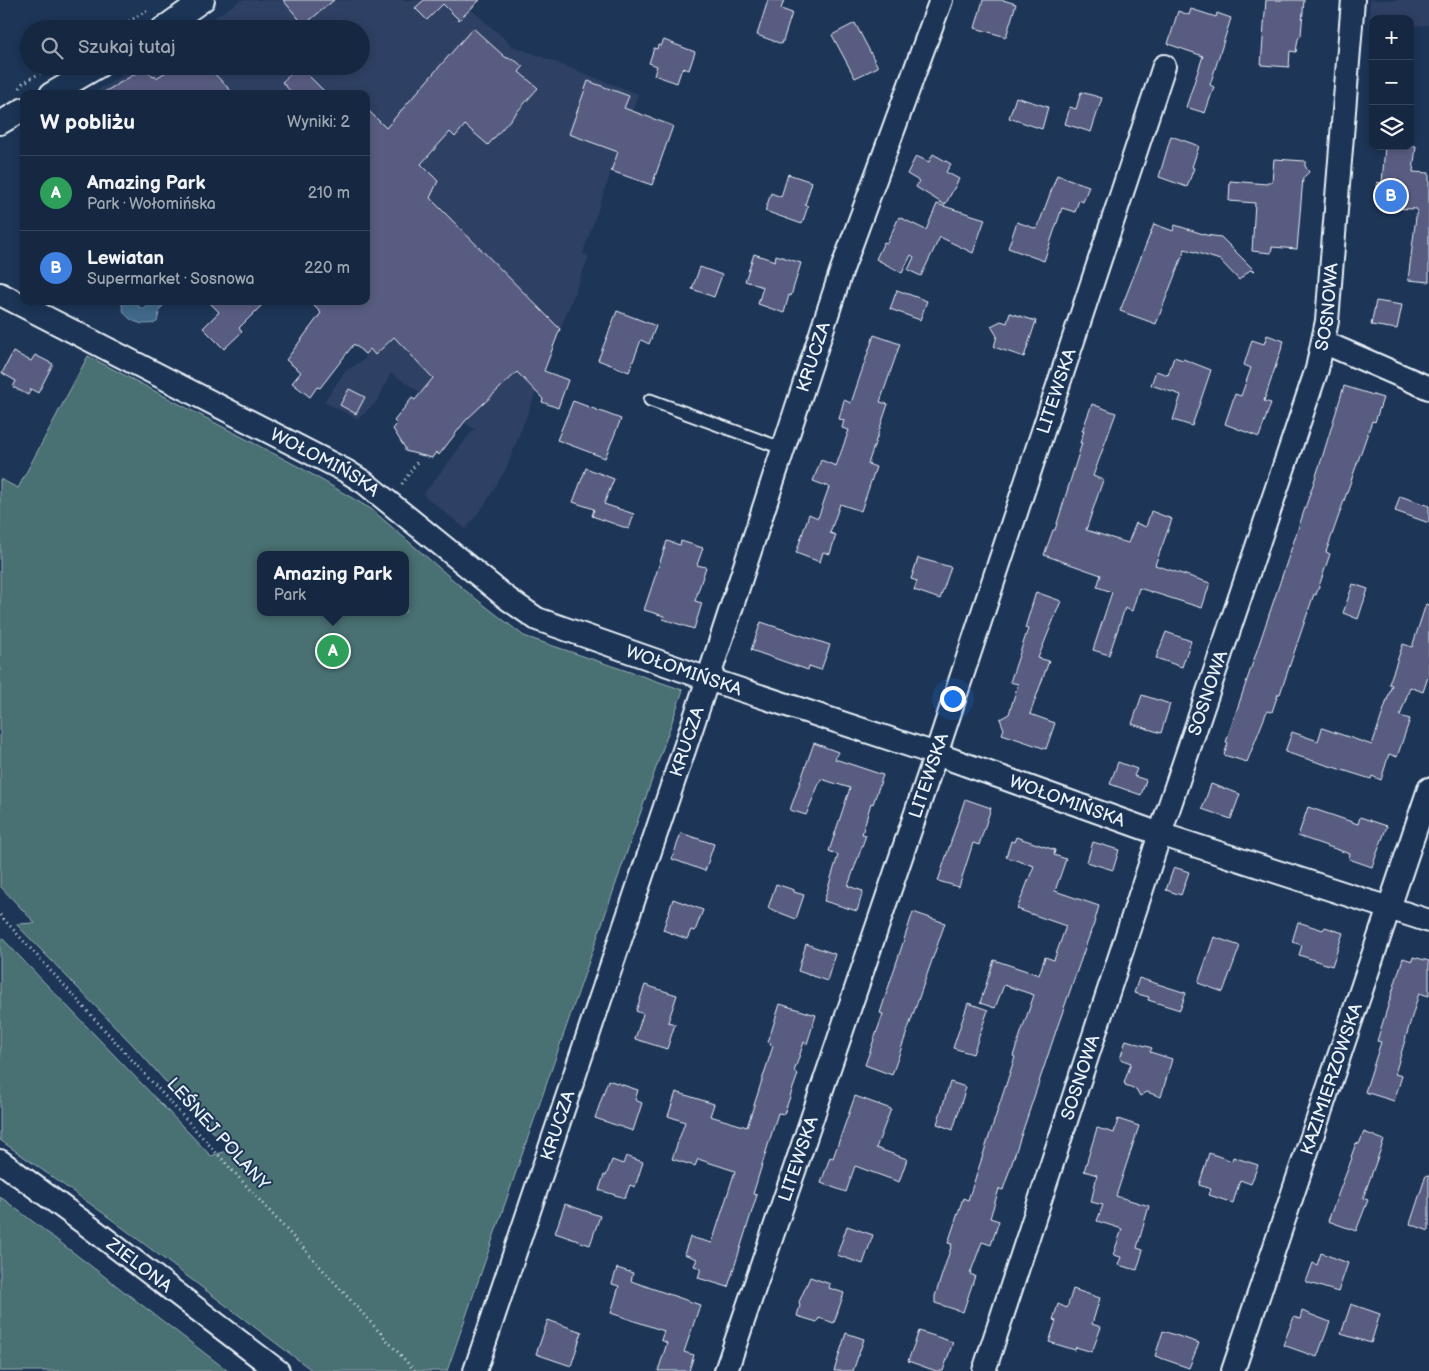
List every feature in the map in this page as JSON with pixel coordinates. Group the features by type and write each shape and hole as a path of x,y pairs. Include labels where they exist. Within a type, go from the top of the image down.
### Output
{"street":[{"path":"175,20 203,0"},
{"name":"KRUCZA","path":"475,1371 708,679 841,272 941,0"},
{"name":"SOSNOWA","path":"984,1371 1160,834 1316,369 1328,321 1353,0"},
{"name":"LITEWSKA","path":"726,1371 936,754 1164,66"},
{"path":"58,90 84,75"},
{"path":"0,123 20,101"},
{"name":"WOŁOMIŃSKA","path":"0,294 20,304"},
{"name":"WOŁOMIŃSKA","path":"21,305 352,475 365,483 508,599 537,619 708,679 936,754 1160,834 1429,921"},
{"path":"1323,342 1429,388"},
{"name":"KAZIMIERZOWSKA","path":"1233,1371 1429,789"},
{"name":"ZIELONA","path":"0,1160 278,1371"}],"lane":[{"path":"650,400 784,449"}],"path":[{"path":"22,90 23,83 37,75"},
{"path":"402,484 417,462"},
{"name":"LEŚNEJ POLANY","path":"0,915 415,1371"}],"shaded area":[{"path":"241,0 460,0 513,46 638,94 583,253 589,256 506,469 485,504 466,529 423,495 474,429 391,373 378,400 358,419 324,402 345,371 367,358 313,305 370,305 370,90 98,90 124,75 370,75 370,20 211,20"},
{"path":"1370,0 1429,0 1429,25 1414,26 1414,15 1369,15"},
{"path":"122,305 138,305 140,308 145,308 149,305 164,305 160,309 157,322 151,324 134,321 129,318"}],"green space":[{"path":"88,356 301,468 371,509 466,591 524,636 683,690 447,1371 313,1371 103,1213 0,1140 0,936 211,1156 236,1148 206,1127 132,1044 16,924 35,923 0,886 0,479 18,488"},
{"path":"0,1197 6,1201 228,1371 0,1371"}],"building":[{"path":"283,0 334,0 310,20 300,20"},
{"path":"424,0 480,0 459,20 443,4 427,20 415,8"},
{"path":"768,0 784,0 781,9 792,13 782,44 757,35"},
{"path":"983,0 1003,0 1016,4 1006,37 975,28"},
{"path":"1266,0 1304,0 1301,35 1298,39 1296,52 1290,51 1289,67 1261,65"},
{"path":"1191,9 1216,17 1217,13 1231,18 1210,85 1214,87 1205,113 1186,107 1203,56 1168,44 1178,11 1189,15"},
{"path":"855,23 878,67 855,78 832,35"},
{"path":"473,28 505,57 516,61 523,67 519,72 538,88 488,145 465,125 455,137 450,132 421,164 438,181 430,198 560,329 544,371 568,380 558,408 542,402 543,399 517,372 466,420 439,455 436,452 432,458 405,451 393,429 397,424 394,421 412,398 415,400 433,378 394,337 375,355 370,349 365,354 354,344 320,388 317,387 310,397 292,383 301,372 286,360 321,313 313,305 370,305 370,112 386,128"},
{"path":"664,40 695,52 689,70 682,68 677,83 654,75 657,66 649,63 654,48 657,49 658,45 661,46"},
{"path":"133,75 151,75 156,78 161,75 216,75 230,90 108,90"},
{"path":"290,75 308,75 323,90 289,90 282,82"},
{"path":"588,81 629,96 624,108 673,126 652,185 611,171 618,152 569,134"},
{"path":"1081,92 1102,98 1091,132 1065,124 1070,107 1076,109"},
{"path":"1016,97 1048,107 1042,129 1009,118"},
{"path":"1171,136 1199,146 1187,187 1159,177"},
{"path":"1414,146 1416,146 1413,172 1429,173 1429,282 1408,280 1417,209 1381,208 1382,198 1376,198 1377,182 1382,183 1385,150 1414,150"},
{"path":"933,154 951,164 946,172 959,179 945,205 916,187 919,181 907,174 916,156 929,162"},
{"path":"1274,159 1305,161 1305,166 1309,172 1303,178 1297,249 1272,247 1271,253 1252,251 1255,203 1229,201 1230,181 1267,184 1267,182 1272,182"},
{"path":"788,174 812,182 805,205 808,206 802,224 765,211 771,193 781,197"},
{"path":"1057,175 1089,186 1083,202 1079,200 1075,212 1062,208 1044,261 1008,248 1017,222 1037,229"},
{"path":"937,204 985,219 973,253 940,237 921,276 908,270 914,257 911,255 902,273 876,259 884,242 887,243 899,217 926,230"},
{"path":"1154,224 1173,231 1175,225 1206,235 1221,237 1255,271 1250,270 1239,280 1220,260 1185,249 1156,324 1120,311"},
{"path":"754,254 775,261 776,255 801,263 784,313 758,304 763,287 745,281"},
{"path":"700,267 722,275 714,297 692,289"},
{"path":"897,290 927,301 920,320 890,309"},
{"path":"1376,301 1402,305 1397,329 1371,325"},
{"path":"212,305 262,305 239,328 242,332 224,349 203,328 219,312"},
{"path":"617,311 656,326 649,344 641,340 629,372 598,360"},
{"path":"1010,313 1036,321 1024,357 994,347 997,336 991,326 1001,321 1007,323"},
{"path":"874,335 900,344 880,402 888,404 868,464 876,467 861,511 840,504 830,533 836,535 830,554 823,552 820,562 796,553 809,514 818,518 829,487 813,481 821,460 836,466 849,430 842,428 844,420 839,419 844,400 851,403"},
{"path":"1267,335 1284,341 1264,401 1271,403 1259,437 1225,424 1235,394 1241,396 1251,368 1244,365 1252,340 1264,344"},
{"path":"13,352 31,361 35,355 53,364 38,393 31,389 28,395 13,387 16,381 2,373"},
{"path":"1174,357 1211,370 1192,426 1173,420 1181,395 1151,385 1156,371 1168,375"},
{"path":"1344,386 1383,398 1375,422 1372,421 1326,552 1330,554 1316,595 1314,594 1280,694 1278,694 1272,712 1267,711 1247,762 1224,755 1228,743 1226,742 1322,458"},
{"path":"349,389 365,397 356,414 340,405"},
{"path":"573,401 621,419 605,458 557,440"},
{"path":"1092,404 1116,413 1093,476 1103,480 1086,530 1128,543 1136,523 1146,527 1151,511 1172,519 1155,565 1210,583 1202,608 1139,588 1132,611 1125,608 1109,655 1093,650 1112,592 1097,587 1101,575 1044,555 1053,530 1055,530 1082,443 1080,443 1084,431 1082,431"},
{"path":"586,468 614,479 604,504 634,514 629,529 592,516 594,509 573,502"},
{"path":"1400,496 1429,506 1429,523 1395,511"},
{"path":"667,541 680,545 681,541 703,548 697,565 706,567 695,601 702,603 694,629 663,619 664,616 644,610"},
{"path":"918,558 951,567 940,599 914,590 917,581 911,579"},
{"path":"1353,584 1368,589 1358,619 1343,613"},
{"path":"1036,592 1061,601 1038,658 1049,661 1030,714 1055,723 1046,749 1002,734 1004,729 1000,719 1009,714 1018,684 1010,682 1028,629 1025,628"},
{"path":"1426,604 1429,605 1429,674 1423,692 1410,687 1400,716 1410,719 1397,757 1389,754 1381,780 1372,776 1371,779 1285,752 1292,732 1318,741 1322,728 1372,745 1392,685 1389,684 1403,644 1412,647"},
{"path":"761,622 830,645 821,670 809,666 808,670 751,650"},
{"path":"1166,632 1191,641 1182,667 1156,658"},
{"path":"1142,695 1170,704 1161,733 1132,724"},
{"path":"814,743 838,752 835,759 883,775 873,804 871,803 862,834 866,835 848,886 863,891 857,911 824,901 838,855 829,851 850,788 821,779 806,815 790,810"},
{"path":"1118,762 1137,769 1134,776 1146,780 1141,795 1110,784"},
{"path":"1211,784 1240,794 1231,819 1202,809"},
{"path":"965,799 991,808 979,845 973,843 959,887 938,881"},
{"path":"1308,807 1358,824 1360,817 1387,826 1372,867 1349,859 1350,854 1298,836"},
{"path":"681,833 714,844 705,871 672,859"},
{"path":"1016,837 1055,850 1054,855 1066,859 1055,891 1099,906 1003,1190 999,1189 990,1218 999,1221 991,1245 982,1242 970,1274 975,1276 963,1312 935,1303 935,1296 952,1244 948,1243 963,1198 968,1200 1034,995 1004,985 995,1008 980,1003 994,960 1039,975 1045,957 1054,960 1066,926 1017,909 1034,866 1006,857 1011,841 1014,842"},
{"path":"1093,842 1119,850 1113,870 1087,862"},
{"path":"1174,867 1189,872 1181,895 1166,890"},
{"path":"776,884 804,895 796,919 768,908"},
{"path":"673,899 703,910 695,931 691,930 687,939 663,930"},
{"path":"913,912 945,923 892,1075 865,1065 883,1014 880,1013"},
{"path":"1298,922 1323,930 1325,927 1343,933 1332,966 1299,955 1302,945 1292,942"},
{"path":"1214,937 1240,946 1223,992 1198,983"},
{"path":"806,944 835,954 827,981 798,971"},
{"path":"1413,957 1429,961 1429,996 1419,993 1395,1074 1402,1076 1394,1101 1365,1092 1381,1042 1377,1041 1403,958 1412,961"},
{"path":"1139,978 1186,993 1180,1010 1148,1000 1149,997 1134,993"},
{"path":"645,985 677,995 668,1022 675,1024 667,1049 635,1039 643,1014 636,1011"},
{"path":"968,1003 988,1010 973,1054 953,1048"},
{"path":"780,1004 816,1015 807,1044 804,1042 794,1072 798,1074 784,1114 778,1113 753,1194 757,1195 728,1287 698,1278 701,1268 694,1266 697,1259 684,1254 690,1237 712,1243 735,1171 698,1159 695,1166 672,1159 685,1122 668,1116 676,1092 714,1104 710,1116 747,1127 773,1046 768,1042"},
{"path":"1126,1040 1152,1048 1150,1052 1172,1059 1161,1097 1147,1092 1140,1096 1136,1089 1125,1085 1131,1063 1120,1059"},
{"path":"608,1080 638,1090 635,1100 642,1103 633,1131 595,1118"},
{"path":"950,1082 966,1087 953,1130 937,1124"},
{"path":"855,1096 891,1109 876,1148 907,1159 899,1182 855,1166 846,1192 821,1183 830,1157 833,1158"},
{"path":"1118,1119 1139,1126 1116,1196 1149,1206 1137,1248 1143,1250 1137,1270 1118,1265 1121,1257 1113,1255 1122,1229 1097,1221 1103,1205 1091,1202 1097,1175 1084,1171 1097,1128 1114,1133"},
{"path":"1364,1132 1384,1140 1363,1198 1368,1200 1356,1231 1328,1221 1356,1143 1359,1144"},
{"path":"1209,1153 1232,1161 1233,1157 1258,1165 1251,1184 1240,1180 1233,1203 1209,1195 1211,1189 1199,1185"},
{"path":"626,1156 643,1162 635,1187 630,1185 625,1198 599,1190 612,1160 623,1164"},
{"path":"1426,1175 1429,1176 1429,1231 1410,1224"},
{"path":"565,1204 600,1216 590,1245 555,1233"},
{"path":"847,1226 873,1235 863,1264 837,1255"},
{"path":"1321,1253 1348,1263 1338,1292 1306,1282 1313,1263 1317,1265"},
{"path":"617,1268 633,1273 631,1281 700,1305 684,1352 694,1355 689,1371 658,1371 667,1343 661,1340 664,1331 611,1313 619,1286 612,1284"},
{"path":"810,1277 830,1284 829,1288 844,1293 834,1323 819,1318 817,1322 797,1316 799,1302"},
{"path":"1073,1289 1100,1298 1092,1324 1101,1327 1092,1352 1076,1347 1075,1350 1049,1342 1056,1321 1053,1320 1058,1304 1067,1308"},
{"path":"1351,1304 1380,1314 1371,1343 1341,1334"},
{"path":"1302,1311 1330,1322 1317,1357 1283,1345 1294,1317 1300,1319"},
{"path":"548,1320 582,1332 571,1366 536,1354"},
{"path":"919,1331 953,1342 943,1371 936,1371 908,1361"},
{"path":"1163,1331 1199,1343 1189,1368 1155,1356"},
{"path":"846,1333 864,1339 853,1371 834,1371"}],"place":[{"name":"Lewiatan","path":"1391,196"},
{"name":"Amazing Park","path":"333,651"}]}
